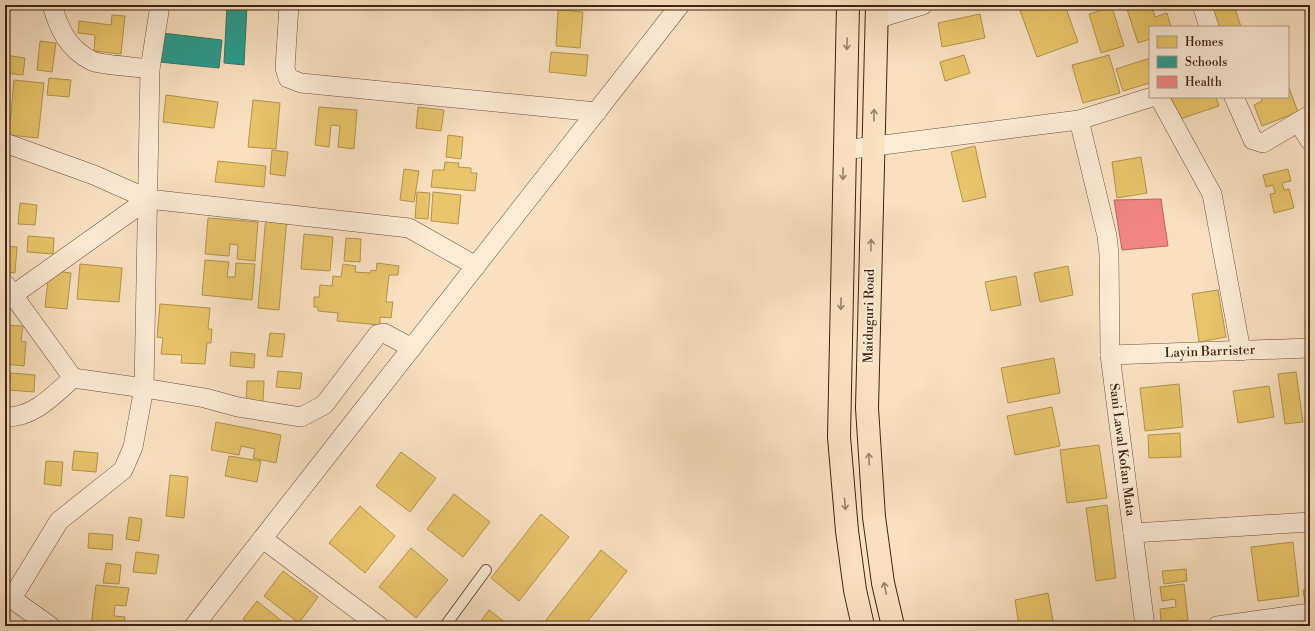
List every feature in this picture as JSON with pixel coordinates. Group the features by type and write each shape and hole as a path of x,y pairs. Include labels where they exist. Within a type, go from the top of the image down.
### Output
{"highway":[{"path":"848,5 839,437 847,531 855,590 863,626"},
{"name":"Maiduguri Road","path":"876,12 867,408 869,460 874,517 882,575 893,626"}],"street":[{"path":"52,5 58,26 72,47 93,61 150,69"},
{"path":"50,626 9,596 59,521 122,470 133,447 144,388 150,69 160,5"},
{"path":"289,5 285,68 288,78 301,84 597,112"},
{"path":"194,626 263,540 680,5"},
{"path":"876,12 923,5"},
{"path":"1202,5 1209,26"},
{"path":"844,150 1079,120 1149,98"},
{"path":"1160,98 1212,194 1241,351"},
{"path":"1234,98 1254,140 1264,143 1304,119 1310,141"},
{"name":"Sani Lawal Kofan Mata","path":"1079,120 1107,236 1110,355 1145,626"},
{"path":"5,143 94,175 148,199 408,228 476,266"},
{"path":"148,199 9,289 73,378 205,398 238,407 301,417 324,404 378,334 384,333 412,348"},
{"name":"Layin Barrister","path":"1110,355 1310,348"},
{"path":"5,417 28,413 45,403 73,378"},
{"path":"1133,533 1310,522"},
{"path":"263,540 379,626"},
{"path":"1217,626 1310,613"}],"lane":[{"path":"445,626 486,570"}],"building: Homes":[{"path":"5,5 10,5 9,20 5,19"},
{"path":"124,5 145,5 145,7"},
{"path":"1018,5 1065,5 1078,42 1037,57"},
{"path":"1152,5 1155,17 1167,13 1171,26 1149,26 1149,39 1138,43 1126,6"},
{"path":"1227,5 1234,5 1241,26 1215,26 1210,10"},
{"path":"1112,7 1124,46 1101,53 1089,14"},
{"path":"558,10 583,12 580,48 556,46"},
{"path":"980,14 985,38 942,47 938,23"},
{"path":"112,15 125,16 121,54 94,51 95,35 78,33 79,21 111,25"},
{"path":"40,41 56,43 52,72 37,70"},
{"path":"551,52 588,55 586,76 549,72"},
{"path":"5,55 25,58 23,75 5,73"},
{"path":"964,55 970,73 945,81 940,62"},
{"path":"1109,55 1120,93 1083,103 1072,65"},
{"path":"1149,58 1149,83 1123,91 1116,69"},
{"path":"49,78 71,80 69,97 47,95"},
{"path":"14,80 44,83 38,138 9,135"},
{"path":"1289,88 1298,112 1262,126 1254,105 1262,101 1261,98 1289,98"},
{"path":"166,95 218,102 214,128 163,122"},
{"path":"1170,98 1216,98 1219,106 1177,120"},
{"path":"253,100 280,103 276,149 248,147"},
{"path":"319,107 357,110 354,149 338,147 340,126 331,125 329,147 315,145"},
{"path":"418,107 444,110 441,131 416,128"},
{"path":"448,135 463,137 461,159 446,157"},
{"path":"975,146 986,197 963,202 951,152"},
{"path":"272,150 288,152 285,176 270,174"},
{"path":"1141,157 1147,193 1117,198 1112,162"},
{"path":"218,161 266,166 264,187 215,182"},
{"path":"445,162 459,163 458,167 471,168 471,173 477,173 475,191 431,187 433,170 444,170"},
{"path":"404,169 419,171 414,202 400,200"},
{"path":"1288,169 1291,181 1282,183 1284,190 1289,189 1294,208 1274,213 1270,194 1275,193 1273,185 1266,187 1263,175"},
{"path":"417,192 430,193 428,219 415,218"},
{"path":"433,192 461,195 458,224 431,221"},
{"path":"20,203 37,205 35,225 18,224"},
{"path":"266,216 287,218 279,310 258,308"},
{"path":"5,218 8,218 6,234 5,234"},
{"path":"208,218 258,222 255,261 237,259 238,245 230,244 229,256 205,254"},
{"path":"304,234 333,237 330,271 301,269"},
{"path":"28,236 54,238 53,254 27,252"},
{"path":"346,238 361,239 360,262 344,261"},
{"path":"5,246 17,247 15,273 5,272"},
{"path":"205,260 229,262 227,277 235,277 236,263 255,264 252,300 202,295"},
{"path":"377,263 399,266 398,275 389,275 386,302 393,302 391,318 380,317 380,325 337,321 338,313 318,311 318,307 314,307 314,297 319,297 320,285 332,286 333,276 341,277 343,264 356,266 355,272 370,273 371,270 376,271"},
{"path":"80,264 122,268 119,302 77,299"},
{"path":"1068,266 1073,295 1040,302 1034,273"},
{"path":"49,270 71,273 67,309 45,307"},
{"path":"1016,276 1021,305 991,311 985,282"},
{"path":"1218,290 1226,337 1199,342 1192,294"},
{"path":"160,304 210,308 208,329 212,329 211,343 207,343 205,364 181,363 182,355 161,354 163,338 157,337"},
{"path":"5,325 23,326 21,341 26,342 24,366 5,364"},
{"path":"270,333 285,334 282,357 267,356"},
{"path":"231,352 255,354 254,368 230,366"},
{"path":"1054,358 1060,393 1008,403 1001,368"},
{"path":"278,371 302,373 300,389 276,387"},
{"path":"1296,372 1303,422 1285,424 1278,374"},
{"path":"11,373 35,375 34,392 9,390"},
{"path":"247,381 264,381 263,404 246,402"},
{"path":"1179,384 1183,427 1145,431 1140,388"},
{"path":"1269,386 1274,417 1238,423 1233,391"},
{"path":"1052,407 1060,446 1015,455 1007,416"},
{"path":"216,422 281,435 276,463 253,458 255,449 241,446 239,455 211,450"},
{"path":"1180,433 1181,457 1149,458 1148,435"},
{"path":"1099,445 1107,498 1067,503 1060,450"},
{"path":"74,451 98,453 96,472 72,470"},
{"path":"401,452 436,478 410,512 376,486"},
{"path":"229,456 261,461 257,482 225,476"},
{"path":"46,461 63,462 61,486 44,484"},
{"path":"170,475 188,477 184,518 166,516"},
{"path":"454,494 490,522 463,557 427,529"},
{"path":"1107,505 1116,578 1096,581 1086,508"},
{"path":"360,506 395,536 365,573 329,543"},
{"path":"541,514 569,537 519,601 491,578"},
{"path":"129,517 142,519 139,541 126,539"},
{"path":"89,533 113,535 112,550 88,548"},
{"path":"1293,542 1299,596 1258,601 1251,547"},
{"path":"411,548 448,580 416,618 379,587"},
{"path":"601,550 627,571 584,626 554,626 546,620"},
{"path":"136,552 159,555 156,574 133,572"},
{"path":"106,563 121,565 119,584 103,583"},
{"path":"1186,569 1187,581 1164,584 1162,571"},
{"path":"283,571 318,597 299,623 264,596"},
{"path":"1184,584 1188,620 1161,623 1160,609 1176,607 1175,599 1162,601 1160,587"},
{"path":"96,585 129,588 126,606 115,605 114,616 125,617 124,626 91,626"},
{"path":"1310,589 1310,607 1306,608 1303,590"},
{"path":"1048,593 1054,626 1019,626 1015,600"},
{"path":"257,601 288,626 251,626 243,619"},
{"path":"489,610 510,626 477,626"},
{"path":"1121,623 1122,626 1106,626"}],"building: Schools":[{"path":"227,5 247,5 244,65 224,63"},
{"path":"162,33 222,40 219,68 159,62"}],"building: Health":[{"path":"1161,199 1168,246 1122,250 1114,200"}]}
